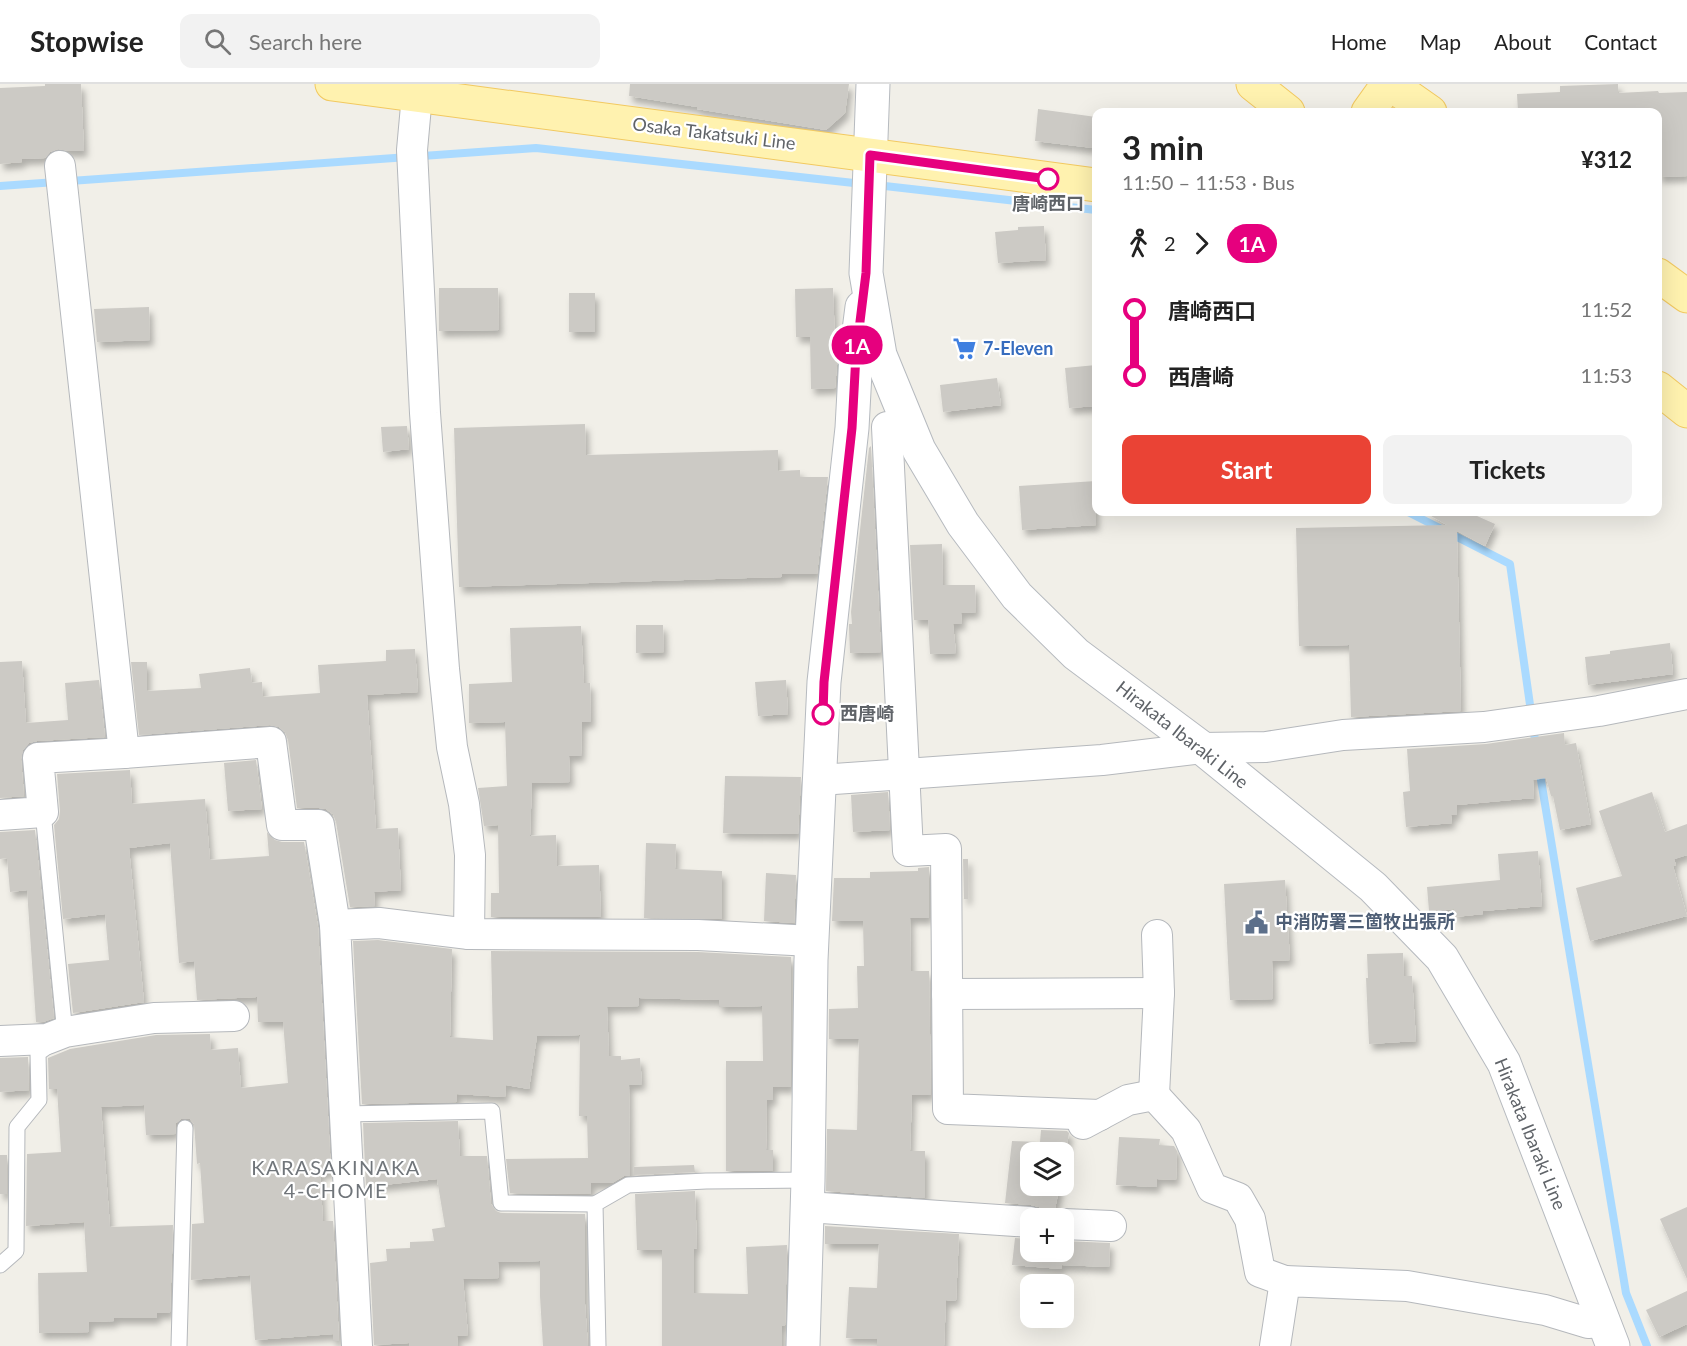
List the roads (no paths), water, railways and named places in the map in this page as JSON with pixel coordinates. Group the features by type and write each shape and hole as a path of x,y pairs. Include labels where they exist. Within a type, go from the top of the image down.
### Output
{"main road":[{"name":"Osaka Takatsuki Line","path":"332,84 1092,184"},
{"name":"Hirakata Ibaraki Line","path":"873,84 866,273 880,355 898,427 919,450 963,524 1017,596 1076,654 1202,748 1374,887 1442,958 1504,1063 1608,1334"},
{"path":"1253,84 1283,108"},
{"path":"1371,108 1389,84 1424,108"},
{"path":"803,1346 812,941 824,682 852,428 856,354 866,273"},
{"path":"1662,278 1687,296"}],"street":[{"path":"417,95 412,150 425,413 444,669 452,747 464,804 470,855 469,934"},
{"path":"60,166 124,753"},
{"path":"852,428 898,427 908,851 946,849 948,1109 1100,1115"},
{"path":"820,780 1102,760 1202,748 1266,747 1343,735 1484,726 1599,711 1687,694"},
{"path":"0,815 43,812 38,758 272,742 282,825 319,825 335,925 357,1346"},
{"path":"335,925 379,923 469,934 698,935 812,941"},
{"path":"1157,935 1159,993 1154,1095 1186,1130 1212,1188 1238,1198 1250,1219 1260,1272 1285,1281 1407,1286 1545,1310 1588,1323 1608,1334"},
{"path":"947,994 1159,993"},
{"path":"0,1041 47,1039 64,1032 154,1018 234,1016"},
{"path":"1070,1131 1128,1100 1154,1095"},
{"path":"808,1194 1020,1220"},
{"path":"1074,1224 1111,1226"},
{"path":"1275,1346 1285,1281"}],"lane":[{"path":"0,1265 16,1251 17,1127 39,1100 38,1053 65,1034 43,812"},
{"path":"345,1114 492,1111 501,1203 595,1204 628,1185 706,1181 808,1194"},
{"path":"179,1346 185,1128"},
{"path":"595,1204 598,1346"}],"waterway":[{"path":"0,186 536,148 863,184"},
{"path":"876,185 1092,210"},
{"path":"1416,516 1510,564 1536,747"},
{"path":"1539,768 1626,1293 1647,1346"}],"place":[{"name":"唐崎西口","path":"1048,179"},
{"name":"7-Eleven","path":"965,349"},
{"name":"西唐崎","path":"823,714"},
{"name":"中消防署三箇牧出張所","path":"1257,922"}],"district":[{"name":"KARASAKINAKA 4-CHOME","path":"336,1180"}]}
